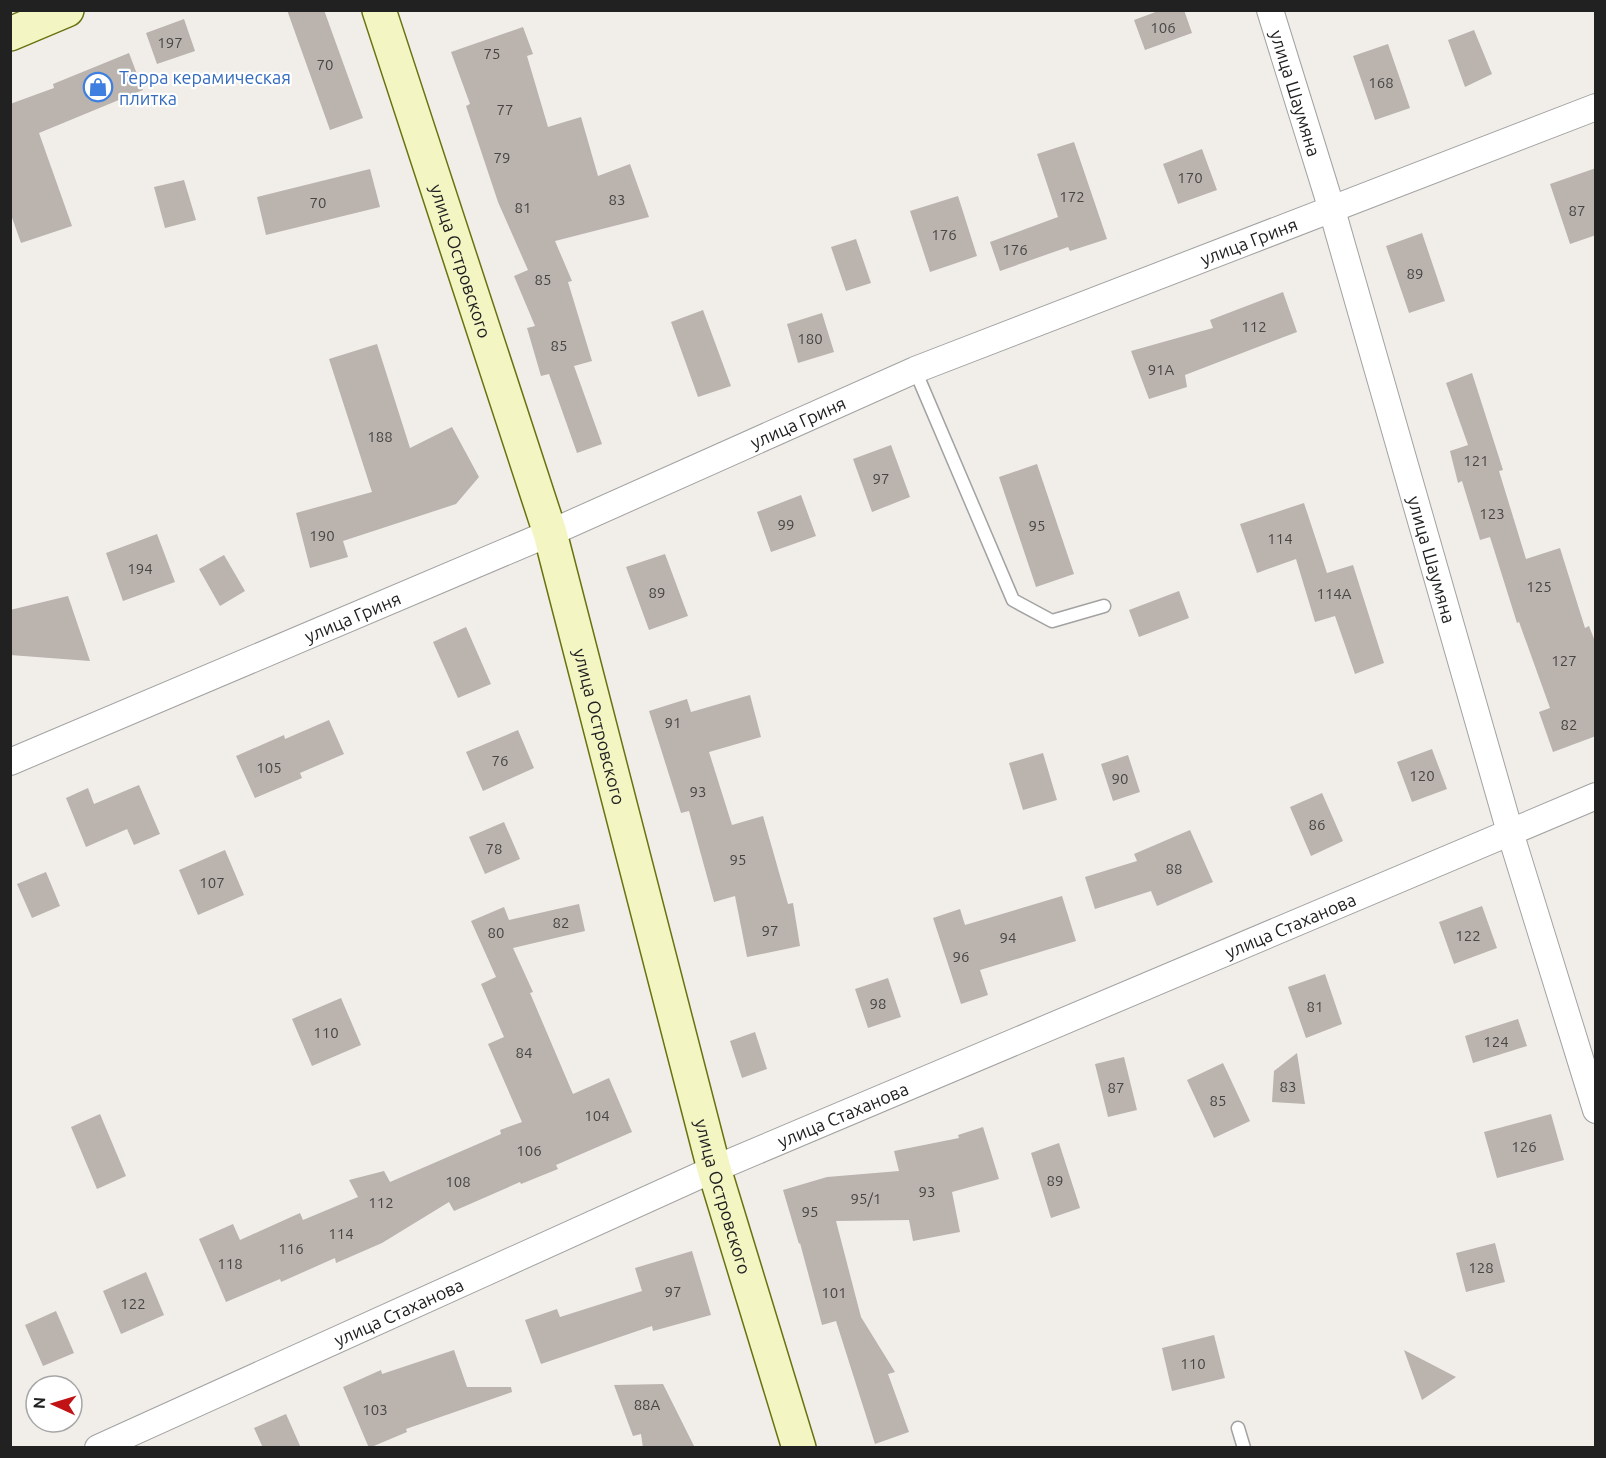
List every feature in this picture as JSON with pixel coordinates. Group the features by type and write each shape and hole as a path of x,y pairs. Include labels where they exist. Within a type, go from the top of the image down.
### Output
{"street":[{"path":"10,34 67,10"},
{"name":"улица Островского","path":"379,10 550,533 714,1169 799,1448"},
{"name":"улица Шаумяна","path":"1270,10 1332,210 1510,832 1596,1110"},
{"name":"улица Гриня","path":"10,762 550,533 915,370 1596,107"},
{"name":"улица Стаханова","path":"98,1448 714,1169 1596,796"}],"lane":[{"path":"915,370 1012,600 1052,621 1104,606"},
{"path":"1238,1428 1244,1448"}],"building":[{"path":"287,10 324,10 363,118 330,130"},
{"path":"1161,10 1184,10 1192,33 1145,50 1134,20"},
{"path":"184,19 195,51 157,64 146,33"},
{"path":"523,27 533,54 527,56 548,127 581,117 598,176 630,164 649,217 555,241 572,281 568,282 592,361 574,366 602,444 577,453 549,374 541,376 527,328 535,326 514,276 528,270 498,202 466,106 470,104 451,52"},
{"path":"1474,30 1492,74 1465,87 1448,40"},
{"path":"1388,44 1410,108 1375,120 1353,56"},
{"path":"129,53 143,90 39,133 72,226 21,243 10,212 10,104 54,88 53,84"},
{"path":"1074,142 1107,239 1070,251 1068,247 1000,271 990,242 1058,217 1037,154"},
{"path":"1202,149 1217,190 1178,204 1163,164"},
{"path":"1596,168 1596,235 1570,244 1550,184"},
{"path":"370,169 380,207 266,235 257,197"},
{"path":"184,180 196,220 165,228 154,187"},
{"path":"958,196 977,256 930,272 910,211"},
{"path":"1422,233 1445,301 1409,313 1386,246"},
{"path":"856,239 871,283 846,291 831,247"},
{"path":"1283,292 1297,332 1185,375 1187,387 1149,399 1131,351 1213,328 1210,320"},
{"path":"703,310 731,386 698,397 671,322"},
{"path":"822,313 834,352 798,363 787,324"},
{"path":"377,344 410,448 452,427 479,477 456,504 343,541 348,557 310,568 296,513 372,492 329,359"},
{"path":"1472,373 1503,470 1499,471 1526,559 1560,548 1585,628 1589,626 1596,644 1596,736 1553,752 1539,712 1550,708 1519,622 1517,623 1490,537 1480,540 1462,481 1458,483 1450,451 1468,445 1446,383"},
{"path":"891,445 910,497 872,512 853,459"},
{"path":"1037,464 1074,574 1036,587 999,477"},
{"path":"801,495 816,536 771,552 757,512"},
{"path":"1304,503 1327,573 1353,565 1384,663 1355,674 1335,616 1315,622 1296,559 1257,573 1240,524"},
{"path":"157,534 175,582 123,601 106,553"},
{"path":"665,554 688,616 649,630 626,567"},
{"path":"224,555 245,591 220,606 199,569"},
{"path":"1179,591 1189,618 1139,637 1129,610"},
{"path":"68,596 90,661 10,655 10,610"},
{"path":"466,627 491,684 458,698 433,642"},
{"path":"750,695 761,737 709,752 732,825 763,816 788,904 793,903 800,946 747,957 735,896 714,902 689,811 681,813 649,711 687,699 691,712"},
{"path":"329,720 344,754 300,773 302,778 255,798 236,756 284,735 285,739"},
{"path":"518,730 534,768 483,791 466,752"},
{"path":"1432,749 1447,789 1412,802 1397,762"},
{"path":"1043,753 1057,800 1023,810 1009,763"},
{"path":"1128,755 1140,792 1113,801 1101,764"},
{"path":"139,785 160,834 134,845 127,829 86,847 66,798 88,788 94,804"},
{"path":"1322,793 1343,841 1311,856 1290,807"},
{"path":"504,822 520,859 485,874 469,837"},
{"path":"1190,830 1213,882 1157,906 1151,891 1095,909 1085,877 1137,861 1134,854"},
{"path":"225,850 244,895 198,915 179,870"},
{"path":"46,872 60,906 32,918 17,884"},
{"path":"1062,896 1076,941 980,970 988,995 961,1004 933,918 960,909 965,925"},
{"path":"579,904 585,931 513,948 573,1094 609,1078 632,1132 556,1165 558,1169 521,1184 520,1182 454,1211 449,1202 382,1243 336,1263 335,1258 281,1282 280,1279 226,1302 199,1239 233,1224 240,1240 300,1213 303,1220 358,1197 349,1180 384,1171 390,1182 501,1134 500,1130 522,1122 488,1044 504,1037 481,984 496,977 471,921 504,907 509,920"},
{"path":"1482,906 1497,948 1454,964 1439,922"},
{"path":"1325,974 1342,1024 1306,1038 1288,987"},
{"path":"888,978 901,1017 868,1028 855,989"},
{"path":"341,998 361,1045 312,1066 292,1019"},
{"path":"1518,1019 1527,1046 1473,1063 1465,1036"},
{"path":"755,1032 767,1069 742,1078 730,1041"},
{"path":"1297,1053 1305,1104 1272,1102 1274,1071"},
{"path":"1124,1057 1137,1110 1108,1117 1095,1064"},
{"path":"1223,1063 1250,1121 1214,1138 1187,1080"},
{"path":"100,1114 126,1176 97,1189 71,1127"},
{"path":"1551,1114 1564,1160 1497,1178 1484,1132"},
{"path":"983,1127 999,1179 952,1192 960,1232 913,1241 909,1220 836,1221 861,1317 895,1372 888,1374 909,1432 875,1444 836,1321 822,1325 783,1190 827,1177 899,1171 894,1151 959,1138 958,1135"},
{"path":"1059,1143 1080,1208 1051,1218 1031,1153"},
{"path":"1495,1243 1505,1282 1466,1292 1456,1253"},
{"path":"692,1251 711,1315 653,1331 652,1326 541,1364 525,1320 557,1309 560,1317 642,1291 635,1268"},
{"path":"146,1272 164,1315 121,1334 103,1291"},
{"path":"56,1311 74,1353 43,1366 25,1325"},
{"path":"1214,1335 1225,1378 1172,1391 1162,1348"},
{"path":"454,1350 467,1387 511,1387 512,1392 406,1429 407,1432 369,1448 343,1387 381,1370 382,1374"},
{"path":"1404,1350 1456,1377 1422,1400"},
{"path":"663,1384 695,1448 643,1448 641,1434 633,1436 614,1385"},
{"path":"286,1414 301,1448 263,1448 254,1428"}],"place":[{"name":"Терра керамическая плитка","path":"98,87"}]}
